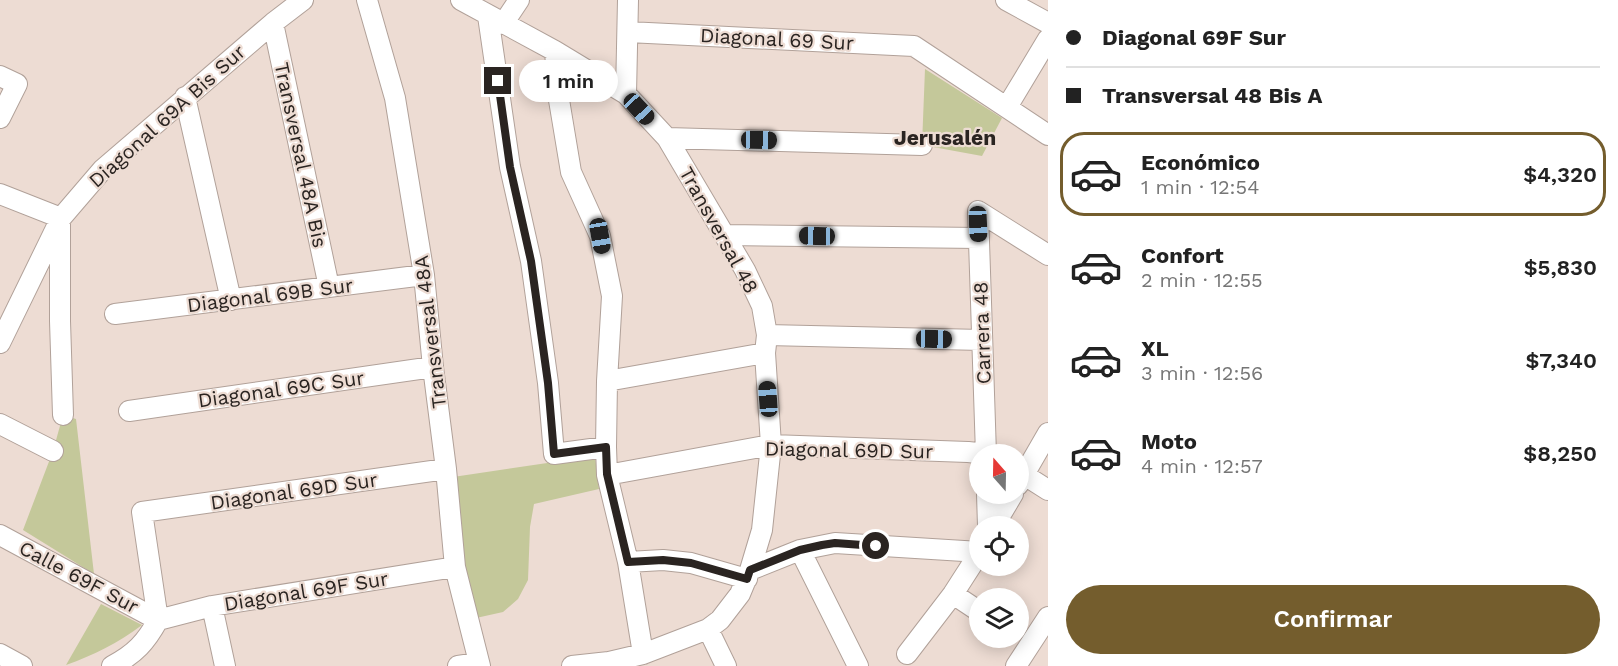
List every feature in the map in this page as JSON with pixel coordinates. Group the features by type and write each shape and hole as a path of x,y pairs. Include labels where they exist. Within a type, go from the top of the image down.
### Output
{"street":[{"name":"Diagonal 69A Bis Sur","path":"0,343 61,218 103,169 303,0"},
{"name":"Transversal 48A","path":"367,0 395,98 424,275 455,567 479,664"},
{"name":"Transversal 48","path":"461,0 555,51 626,94 667,138 745,270 762,306 771,445 762,530 749,574 740,594 731,608 708,629"},
{"path":"519,0 496,20 510,167 531,261 548,383 554,454 606,447"},
{"path":"626,94 628,0"},
{"path":"1006,0 1048,23"},
{"name":"Transversal 48A Bis","path":"273,23 329,287"},
{"name":"Diagonal 69 Sur","path":"628,32 914,46 1048,135"},
{"path":"1007,107 1048,39"},
{"path":"555,51 558,94 571,172 600,236 612,296 607,381 607,474 628,562 643,654"},
{"path":"0,118 8,80"},
{"path":"185,98 231,300"},
{"path":"667,138 922,145"},
{"path":"0,194 61,218 60,321 63,415"},
{"name":"Carrera 48","path":"986,444 978,211 1048,255"},
{"path":"725,235 979,238"},
{"name":"Diagonal 69B Sur","path":"115,314 424,275"},
{"path":"607,381 766,344 982,340"},
{"name":"Diagonal 69C Sur","path":"129,411 433,367"},
{"path":"0,424 52,451"},
{"path":"1029,464 1048,434"},
{"name":"Diagonal 69D Sur","path":"607,474 771,445 969,453"},
{"name":"Diagonal 69D Sur","path":"158,620 142,512 446,469"},
{"path":"1029,480 1048,490"},
{"name":"Calle 69F Sur","path":"0,535 158,620"},
{"path":"628,562 663,560 749,574 800,550 835,543 969,551"},
{"path":"800,550 858,666"},
{"name":"Diagonal 69F Sur","path":"158,620 212,606 455,567"},
{"path":"908,654 969,569"},
{"path":"953,594 969,605"},
{"path":"212,606 225,666"},
{"path":"1029,635 1048,616"},
{"path":"112,666 141,646 158,620"},
{"path":"572,666 609,662 643,654 708,629 726,666"},
{"path":"140,666 141,646"},
{"path":"1016,666 1020,648"},
{"path":"0,654 22,666"},
{"path":"458,666 479,664"}],"green space":[{"path":"925,69 1002,118 982,156 922,145"},
{"path":"63,415 76,419 94,574 23,530 53,451"},
{"path":"595,456 599,489 534,504 530,527 528,580 518,599 503,612 476,618 464,562 453,477"},
{"path":"101,604 142,625 106,648 66,665"}],"district":[{"name":"Jerusalén","path":"945,137"}],"route":[{"path":"498,81 510,167 531,261 548,383 554,454 606,447 607,474 628,562 663,560 691,563 747,579 750,570 800,550 835,543 876,546"}]}
